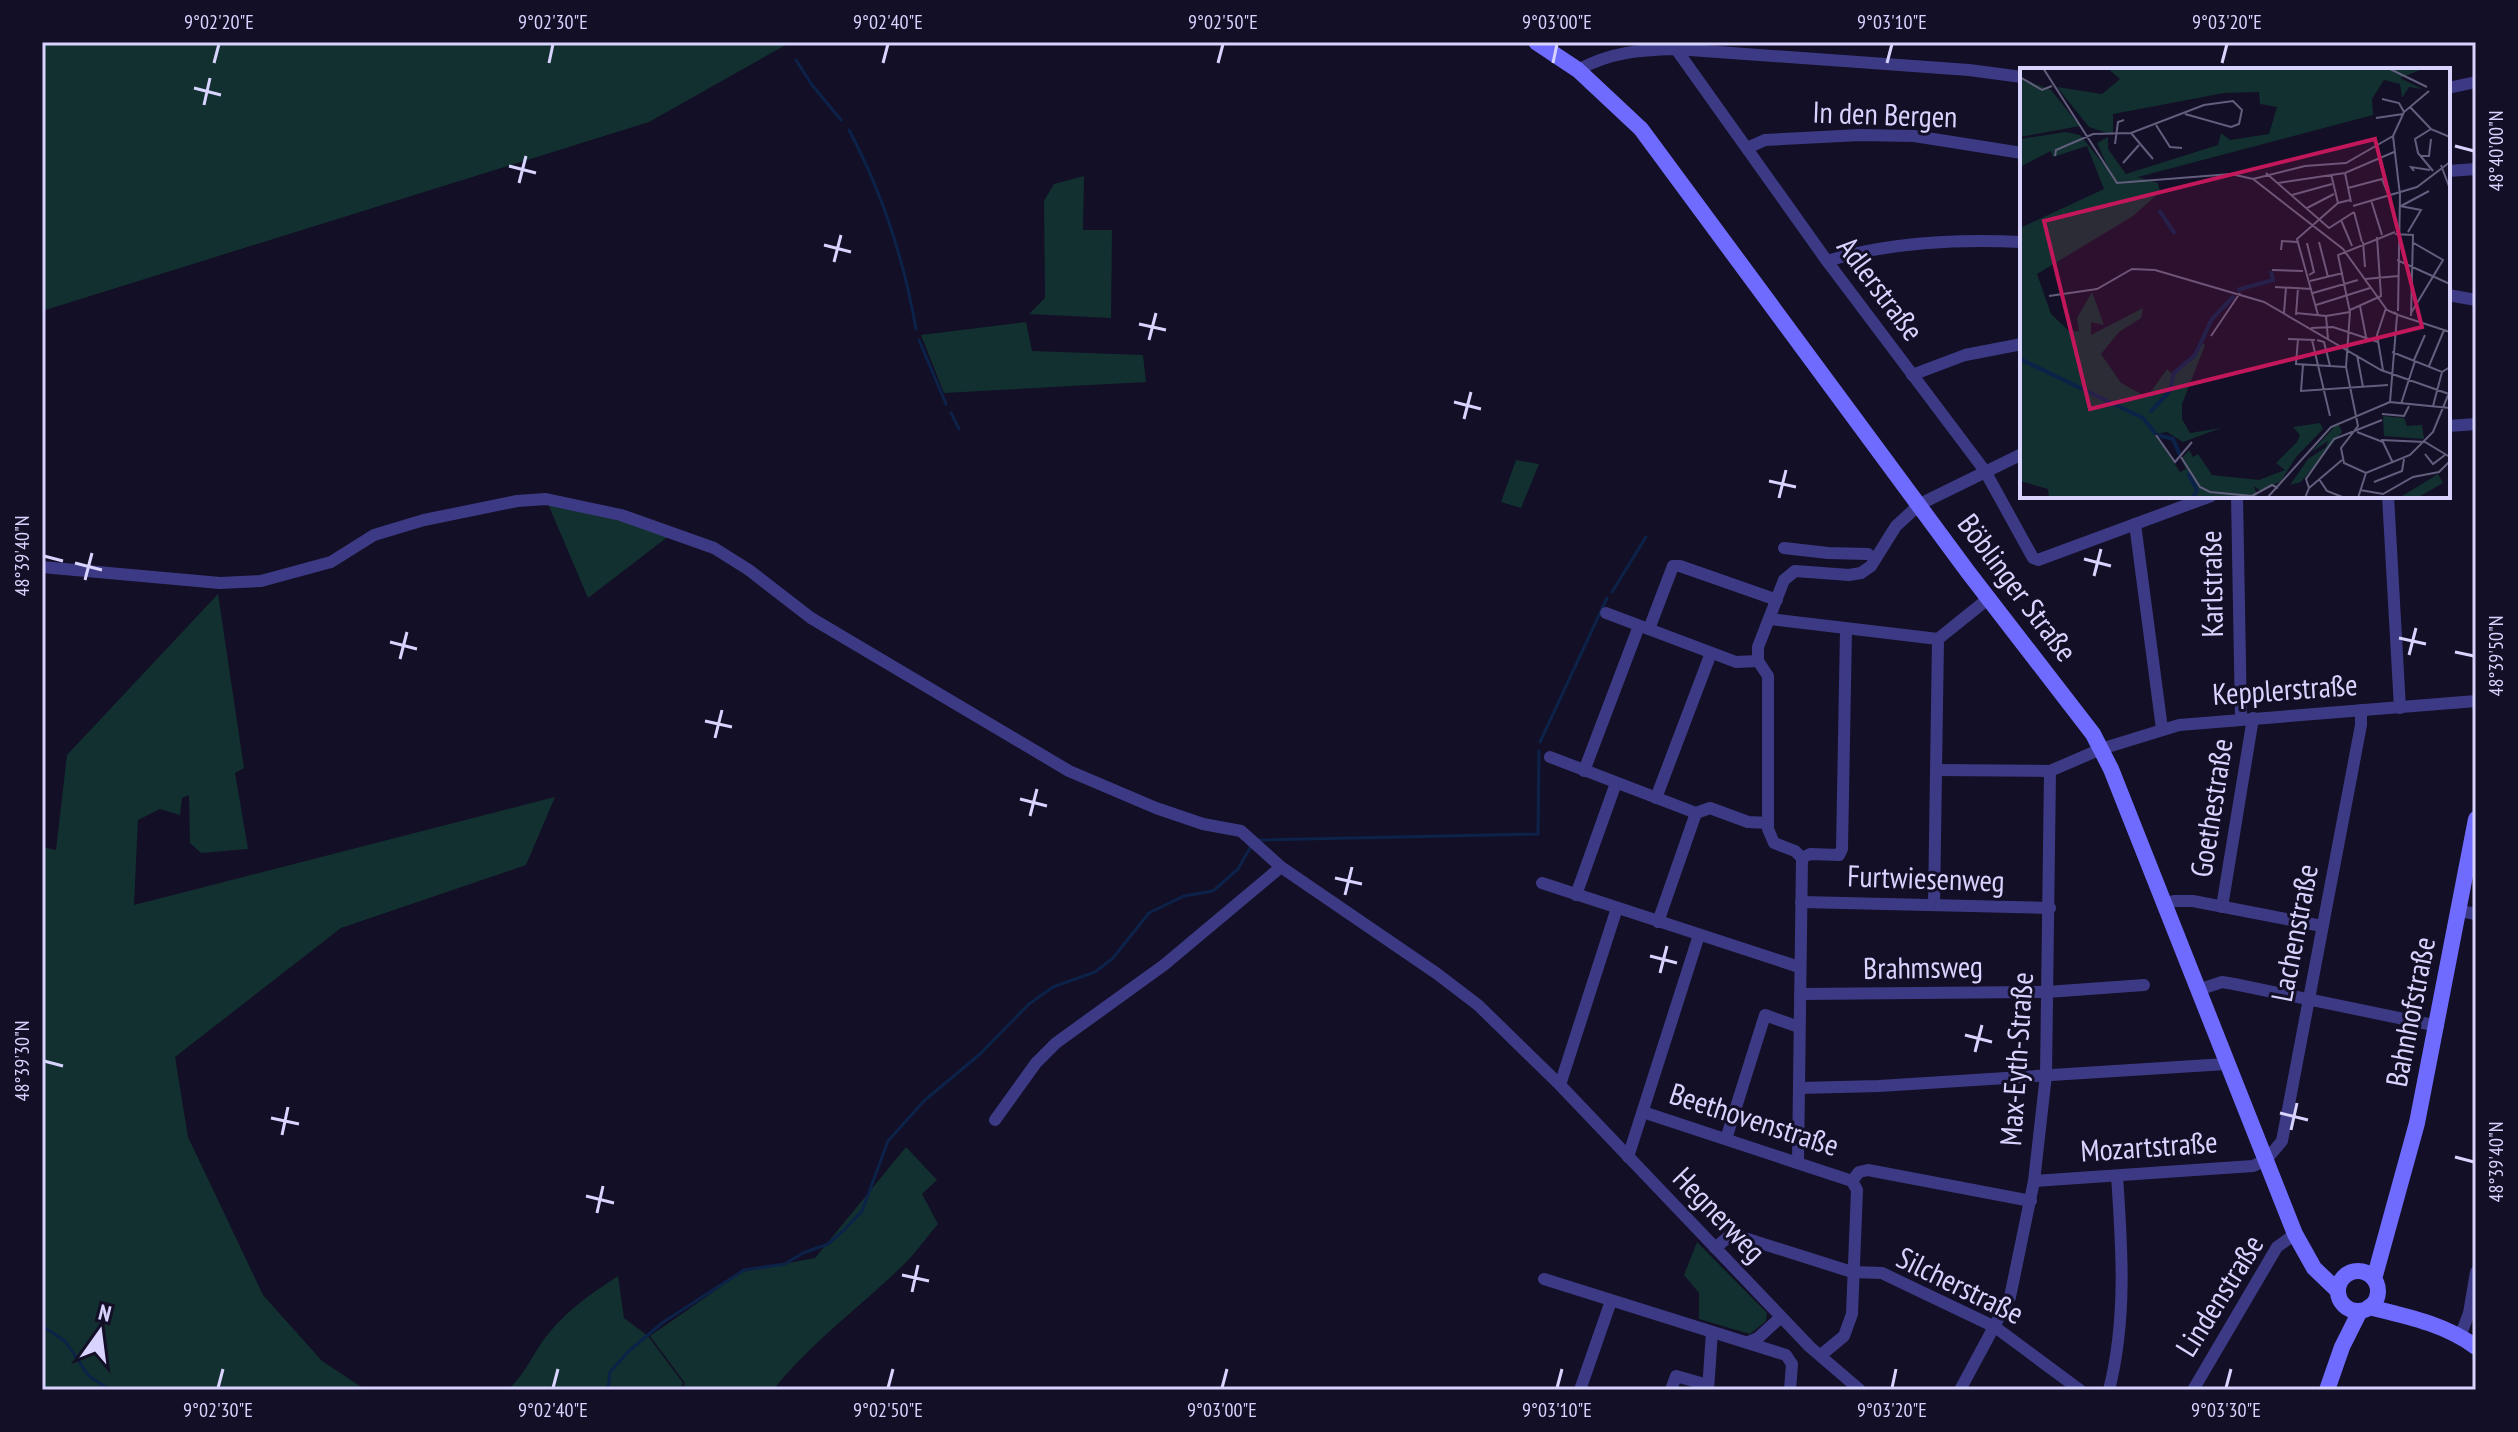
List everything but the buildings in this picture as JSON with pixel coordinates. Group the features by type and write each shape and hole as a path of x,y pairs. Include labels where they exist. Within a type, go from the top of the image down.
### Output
{"main road":[{"name":"Böblinger Straße","path":"1536,42 1578,70 1641,129 2093,734 2295,1234 2314,1268 2338,1291 2343,1303 2365,1295"},
{"name":"Bahnhofstraße","path":"2365,1295 2393,1215 2468,912 2476,819"},
{"path":"2309,1258 2329,1271 2346,1275 2365,1295 2476,1347"},
{"path":"2338,1291 2346,1275"},
{"path":"2327,1390 2365,1295"}],"street":[{"path":"1578,70 1595,61 1631,50 1676,49 1969,70 2020,77"},
{"name":"Adlerstraße","path":"1676,49 1827,261 1985,471 2030,554 2038,560 2135,524"},
{"path":"2450,88 2476,82"},
{"name":"In den Bergen","path":"1747,148 1765,140 1860,135 1914,136 2020,153"},
{"path":"2450,171 2476,169"},
{"path":"1827,261 1858,252 1931,243 2020,242"},
{"path":"2450,295 2476,300"},
{"path":"1912,375 1965,355 2020,344"},
{"path":"2450,426 2476,424"},
{"path":"1798,1162 1802,858 1795,851 1774,843 1768,823 1768,676 1758,661 1758,647 1784,580 1795,571 1861,573 1871,566 1896,526 1920,504 2020,455"},
{"path":"2162,729 2135,524 2206,498"},
{"name":"Karlstraße","path":"2237,498 2247,718"},
{"path":"2388,498 2400,708"},
{"name":"Hegnerweg","path":"42,567 220,583 261,581 331,562 374,535 458,512 546,499 582,505 667,529 714,548 749,570 811,618 1010,738 1107,789 1203,824 1241,831 1281,867 1436,973 1478,1005 1560,1085 1781,1317 1860,1390"},
{"path":"1784,548 1868,554"},
{"path":"1584,771 1673,566 1777,600"},
{"path":"1770,619 1938,639 1989,598"},
{"path":"1606,613 1736,662 1758,661"},
{"path":"1802,858 1810,854 1839,855 1842,849 1846,629"},
{"path":"1934,905 1938,639"},
{"path":"1656,798 1711,653"},
{"name":"Kepplerstraße","path":"2101,749 2162,729 2247,718 2476,701"},
{"name":"Lachenstraße","path":"2266,1160 2282,1141 2361,725 2361,710"},
{"name":"Goethestraße","path":"2222,907 2247,718"},
{"path":"1936,770 2050,771 2101,749"},
{"path":"1550,757 1696,813 1710,808 1748,822 1768,823"},
{"name":"Max-Eyth-Straße","path":"1960,1390 2010,1297 2034,1181 2046,1075 2050,771"},
{"path":"1576,895 1616,783"},
{"path":"1658,922 1696,813"},
{"path":"995,1120 1036,1063 1056,1043 1164,965 1281,867"},
{"path":"1542,883 1799,967"},
{"path":"2164,904 2186,900 2322,926"},
{"name":"Furtwiesenweg","path":"1801,902 2050,908"},
{"path":"1560,1085 1617,908"},
{"path":"1628,1157 1699,935"},
{"path":"2198,990 2222,982 2438,1026"},
{"name":"Brahmsweg","path":"1800,994 2047,992 2144,985"},
{"path":"1726,1139 1765,1015 1799,1027"},
{"path":"1799,1088 2226,1064"},
{"name":"Beethovenstraße","path":"1643,1112 1852,1181 1857,1190 1852,1314 1844,1336 1821,1355"},
{"name":"Mozartstraße","path":"2034,1181 2253,1166 2266,1160"},
{"path":"1852,1181 1859,1172 1868,1170 2031,1201"},
{"path":"2109,1390 2117,1360 2123,1301 2117,1176"},
{"name":"Silcherstraße","path":"1715,1248 1732,1234 1852,1272 1882,1273 1995,1327 2080,1390"},
{"name":"Lindenstraße","path":"2193,1390 2277,1247 2295,1234"},
{"path":"2460,1337 2473,1314 2476,1272"},
{"path":"1544,1279 1786,1355 1790,1359 1790,1390"},
{"path":"1580,1390 1611,1301"},
{"path":"1748,1342 1758,1338 1781,1317"},
{"path":"1671,1390 1676,1376 1708,1388 1712,1332"}],"green space":[{"path":"42,42 791,42 649,122 42,311"},
{"path":"1084,176 1083,230 1112,230 1111,318 1029,314 1045,298 1044,201 1054,184"},
{"path":"1026,322 1032,351 1143,355 1146,382 944,393 921,335"},
{"path":"1516,460 1539,464 1521,508 1501,502"},
{"path":"546,499 674,532 588,598"},
{"path":"218,594 244,768 235,773 248,849 201,853 190,843 189,795 182,798 180,815 160,809 138,820 134,905 555,797 526,865 341,928 175,1057 188,1137 263,1295 322,1361 366,1390 42,1390 42,847 56,850 67,755"},
{"path":"906,1147 937,1180 922,1194 938,1224 909,1259 818,1342 773,1390 682,1390 685,1383 650,1336 742,1272 815,1258"},
{"path":"1697,1242 1767,1313 1766,1321 1750,1334 1699,1319 1699,1293 1684,1275"},
{"path":"618,1276 624,1318 648,1336 683,1383 680,1390 508,1390 562,1319"}],"waterway":[{"path":"796,60 841,120"},
{"path":"849,130 872,178 890,227 916,329"},
{"path":"919,340 946,404"},
{"path":"951,413 959,429"},
{"path":"1612,592 1646,537"},
{"path":"1540,742 1607,598"},
{"path":"1260,840 1538,834 1539,751"},
{"path":"608,1390 610,1372 662,1323 744,1270 785,1264 828,1244 862,1211 888,1141 924,1101 980,1054 1029,1004 1053,987 1095,972 1113,958 1149,913 1184,896 1213,891 1238,869 1251,846"},
{"path":"42,1326 65,1341 89,1376 110,1390"}]}
